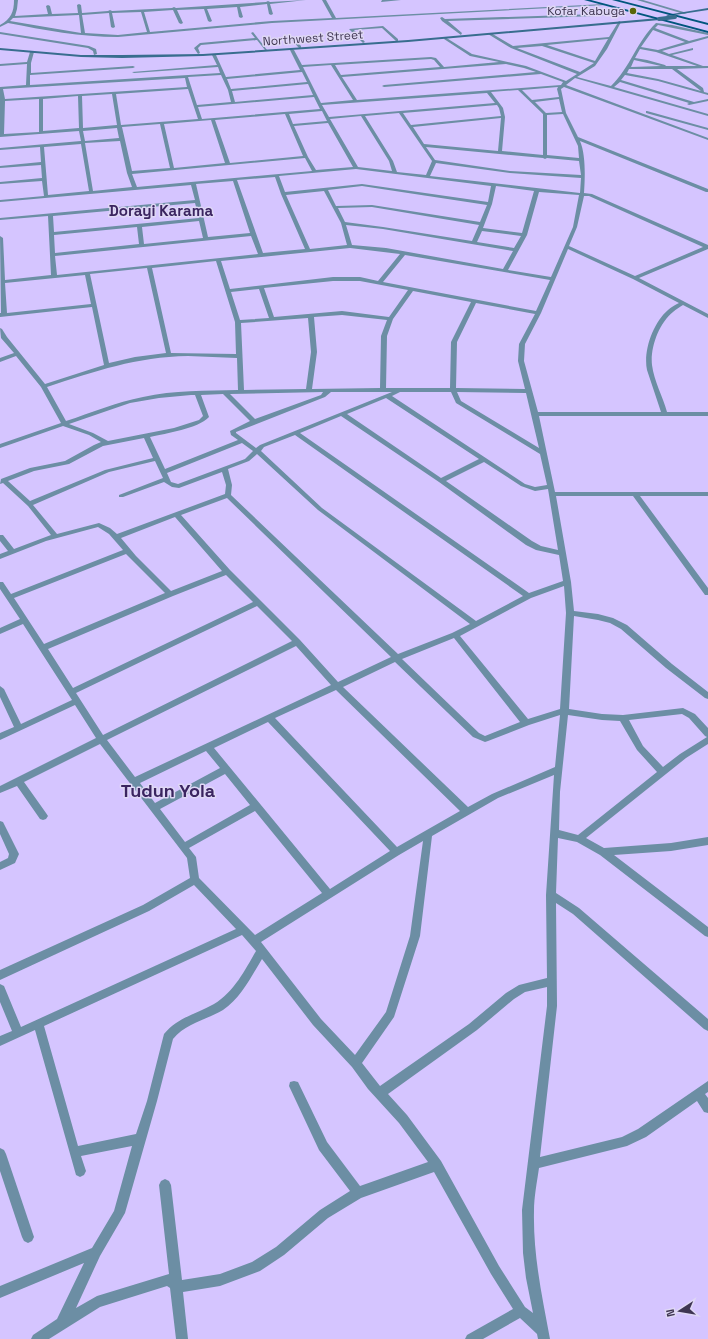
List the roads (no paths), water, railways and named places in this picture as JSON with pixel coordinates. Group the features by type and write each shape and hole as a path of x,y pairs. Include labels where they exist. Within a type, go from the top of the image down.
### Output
{"main road":[{"path":"586,0 604,2 708,26"},
{"path":"592,0 708,33"},
{"path":"614,0 708,26"},
{"path":"604,2 621,10 708,33"},
{"path":"624,21 673,16 708,10"},
{"path":"624,21 695,14 708,10"},
{"path":"693,21 688,18 695,14"},
{"name":"Northwest Street","path":"0,47 32,52 131,57 214,55 445,38 624,21"},
{"name":"Northwest Street","path":"0,47 95,54 198,53 397,40 624,21"}],"street":[{"path":"0,26 8,22 13,17 16,12 16,0"},
{"path":"13,17 174,8 198,5 206,7 238,6 260,2 304,0"},
{"path":"324,0 334,18"},
{"path":"382,1 399,0"},
{"path":"639,0 648,1 685,13"},
{"path":"268,2 271,14"},
{"path":"8,22 83,34 111,36 266,22 439,13 604,2"},
{"path":"79,5 83,34"},
{"path":"48,6 50,15"},
{"path":"112,6 111,11 113,27"},
{"path":"238,6 241,17"},
{"path":"63,7 64,14"},
{"path":"206,7 210,21"},
{"path":"174,8 181,23"},
{"path":"31,10 34,26"},
{"path":"142,10 149,33"},
{"path":"443,20 597,15 619,12 621,10"},
{"path":"439,13 443,20 461,34"},
{"path":"319,104 488,92 563,84 596,62 605,49 610,38 624,21"},
{"path":"612,87 620,81 625,74 646,35 657,24 708,33"},
{"path":"363,42 351,30 383,27 397,40"},
{"path":"652,28 688,42"},
{"path":"0,33 89,47 95,50 95,54"},
{"path":"253,33 266,49"},
{"path":"657,51 688,42 708,33"},
{"path":"490,34 512,47 578,75 612,87 708,115"},
{"path":"291,37 300,47"},
{"path":"445,38 471,55 540,73 563,84 708,139"},
{"path":"512,47 610,38"},
{"path":"198,53 196,48 200,44 258,39"},
{"path":"567,52 582,40"},
{"path":"540,44 596,62"},
{"path":"638,48 670,54 707,67"},
{"path":"670,54 692,49"},
{"path":"292,50 310,83 322,110 356,168"},
{"path":"28,86 29,63 32,52"},
{"path":"214,55 230,90 233,103"},
{"path":"131,57 137,79"},
{"path":"671,59 678,57"},
{"path":"322,110 1,136 3,100 0,88 186,76 223,76 302,69 332,64 431,58 435,59 443,68"},
{"path":"633,59 658,64 668,68"},
{"path":"658,64 665,61"},
{"path":"0,65 29,63"},
{"path":"340,76 506,63"},
{"path":"332,64 356,101"},
{"path":"28,74 133,66"},
{"path":"134,72 218,66"},
{"path":"628,68 707,67"},
{"path":"674,68 703,92"},
{"path":"384,86 540,73"},
{"path":"375,74 393,98"},
{"path":"625,74 658,80 708,94"},
{"path":"186,76 200,120"},
{"path":"620,81 694,103"},
{"path":"230,90 310,83"},
{"path":"543,1334 532,1278 529,1253 528,1210 552,1006 551,895 556,792 563,732 570,613 567,582 551,491 535,414 521,361 522,344 538,313 575,227 582,193 583,177 580,146 564,113 559,91 563,84"},
{"path":"700,88 708,86"},
{"path":"3,100 190,88"},
{"path":"519,89 545,114 545,158"},
{"path":"488,92 502,111 503,117 500,153"},
{"path":"114,93 119,127 129,173 135,188"},
{"path":"80,95 82,142 91,192"},
{"path":"196,106 315,96"},
{"path":"41,98 41,133"},
{"path":"532,101 561,98"},
{"path":"679,107 708,100"},
{"path":"291,125 362,115 498,104"},
{"path":"623,107 651,112 708,129"},
{"path":"696,112 708,110"},
{"path":"400,112 434,161 510,172 583,177"},
{"path":"286,113 306,157 315,172"},
{"path":"545,114 564,113"},
{"path":"362,115 391,161 395,173"},
{"path":"410,126 503,117"},
{"path":"213,119 228,164"},
{"path":"162,123 172,169"},
{"path":"576,138 708,191"},
{"path":"0,149 122,140"},
{"path":"424,145 545,158 581,160"},
{"path":"42,146 46,196"},
{"path":"129,173 306,157"},
{"path":"428,176 434,161"},
{"path":"0,167 43,163"},
{"path":"0,201 356,168 537,190 582,193 595,196 708,247"},
{"path":"277,176 283,194 308,250"},
{"path":"0,183 44,179"},
{"path":"235,180 261,256"},
{"path":"193,183 196,201 206,238"},
{"path":"283,194 357,185 490,204"},
{"path":"474,243 490,204 494,185"},
{"path":"324,189 343,223 350,246"},
{"path":"505,270 524,235 537,190"},
{"path":"0,219 196,201"},
{"path":"334,206 372,206 482,224"},
{"path":"50,214 54,276"},
{"path":"52,234 202,219"},
{"path":"343,223 383,228 516,250"},
{"path":"139,225 142,245"},
{"path":"480,229 524,235"},
{"path":"53,254 253,234"},
{"path":"0,238 2,315 94,305"},
{"path":"1,282 350,246 404,253 553,279"},
{"path":"567,247 635,278 708,316"},
{"path":"635,278 708,247"},
{"path":"379,282 404,253"},
{"path":"218,260 238,322 241,392"},
{"path":"150,267 169,355"},
{"path":"87,273 107,366"},
{"path":"228,291 348,278 379,282 538,313"},
{"path":"261,287 272,319"},
{"path":"382,390 383,342 390,319 411,288"},
{"path":"474,300 454,342 453,390 458,402 543,453"},
{"path":"665,414 650,366 649,358 653,338 664,318 670,311 683,303"},
{"path":"238,322 351,313 390,319"},
{"path":"309,390 314,352 311,316"},
{"path":"0,330 4,338 44,386 64,424 95,436 107,443"},
{"path":"0,360 17,354"},
{"path":"44,386 107,366 136,359 169,355 240,356"},
{"path":"0,446 148,397 197,393 309,390 529,391"},
{"path":"330,390 323,396 272,416 254,421 233,431 233,434 242,442 257,451 320,509 475,624"},
{"path":"146,436 167,479 174,486 179,486 225,470 248,460 262,446 402,390"},
{"path":"55,536 29,504 2,481 32,469 67,463 96,446 189,426 205,419 206,417 197,393"},
{"path":"224,393 254,421"},
{"path":"388,396 530,488 551,491 635,494 708,494"},
{"path":"342,414 441,481 528,543 539,548 561,553"},
{"path":"535,414 708,414"},
{"path":"296,433 528,596"},
{"path":"163,472 242,442"},
{"path":"29,504 107,471 156,459"},
{"path":"441,481 485,459"},
{"path":"225,470 229,485 228,495"},
{"path":"121,496 167,479"},
{"path":"635,494 708,592"},
{"path":"117,537 228,495"},
{"path":"228,495 476,735 481,738 485,739 526,723 564,711 602,717 623,718 683,711 692,716 708,734"},
{"path":"177,515 227,572 297,642 337,686 467,812"},
{"path":"0,557 44,539 98,525 104,526 117,537 127,551 170,594"},
{"path":"0,537 13,552"},
{"path":"10,597 127,551"},
{"path":"43,648 170,594 227,572"},
{"path":"133,782 396,658 454,635 528,596 567,582"},
{"path":"0,584 10,597 102,740 191,857 195,880 254,941 317,1022 356,1063 403,1120 437,1166 495,1270 521,1311 543,1334"},
{"path":"0,737 74,697 257,603"},
{"path":"570,613 598,616 613,621 624,627 669,666 708,696"},
{"path":"0,631 25,620"},
{"path":"454,635 473,656 526,723"},
{"path":"0,790 297,642"},
{"path":"0,689 19,728"},
{"path":"269,717 396,852"},
{"path":"623,718 640,748 662,772"},
{"path":"579,839 662,772 708,740"},
{"path":"208,747 328,895"},
{"path":"154,808 226,769"},
{"path":"254,941 396,852 495,796 559,769"},
{"path":"18,781 43,816"},
{"path":"183,847 256,806"},
{"path":"0,825 14,854 12,860 0,866"},
{"path":"554,833 579,839 603,852 708,932"},
{"path":"356,1063 390,1014 415,936 428,835"},
{"path":"603,852 671,847 708,841"},
{"path":"0,975 146,908 195,880"},
{"path":"551,895 576,911 708,1026"},
{"path":"0,1041 244,930"},
{"path":"60,1325 96,1252 119,1213 152,1101 168,1037 173,1030 184,1022 218,1007 228,1000 246,977 262,951"},
{"path":"380,1093 473,1027 510,996 523,988 551,980"},
{"path":"0,989 18,1033"},
{"path":"38,1024 80,1171"},
{"path":"294,1086 323,1146 358,1194"},
{"path":"533,1164 623,1142 642,1133 708,1086"},
{"path":"698,1093 708,1108"},
{"path":"74,1152 140,1139"},
{"path":"0,1154 28,1237"},
{"path":"177,1287 220,1280 256,1267 280,1251 324,1214 358,1194 437,1166"},
{"path":"165,1185 182,1339"},
{"path":"0,1292 96,1252"},
{"path":"37,1339 97,1302 167,1280 172,1281 177,1287"},
{"path":"471,1339 521,1311"}],"place":[{"name":"Kofar Kabuga","path":"633,11"}],"district":[{"name":"Dorayi Karama","path":"161,210"},
{"name":"Tudun Yola","path":"168,790"}]}
